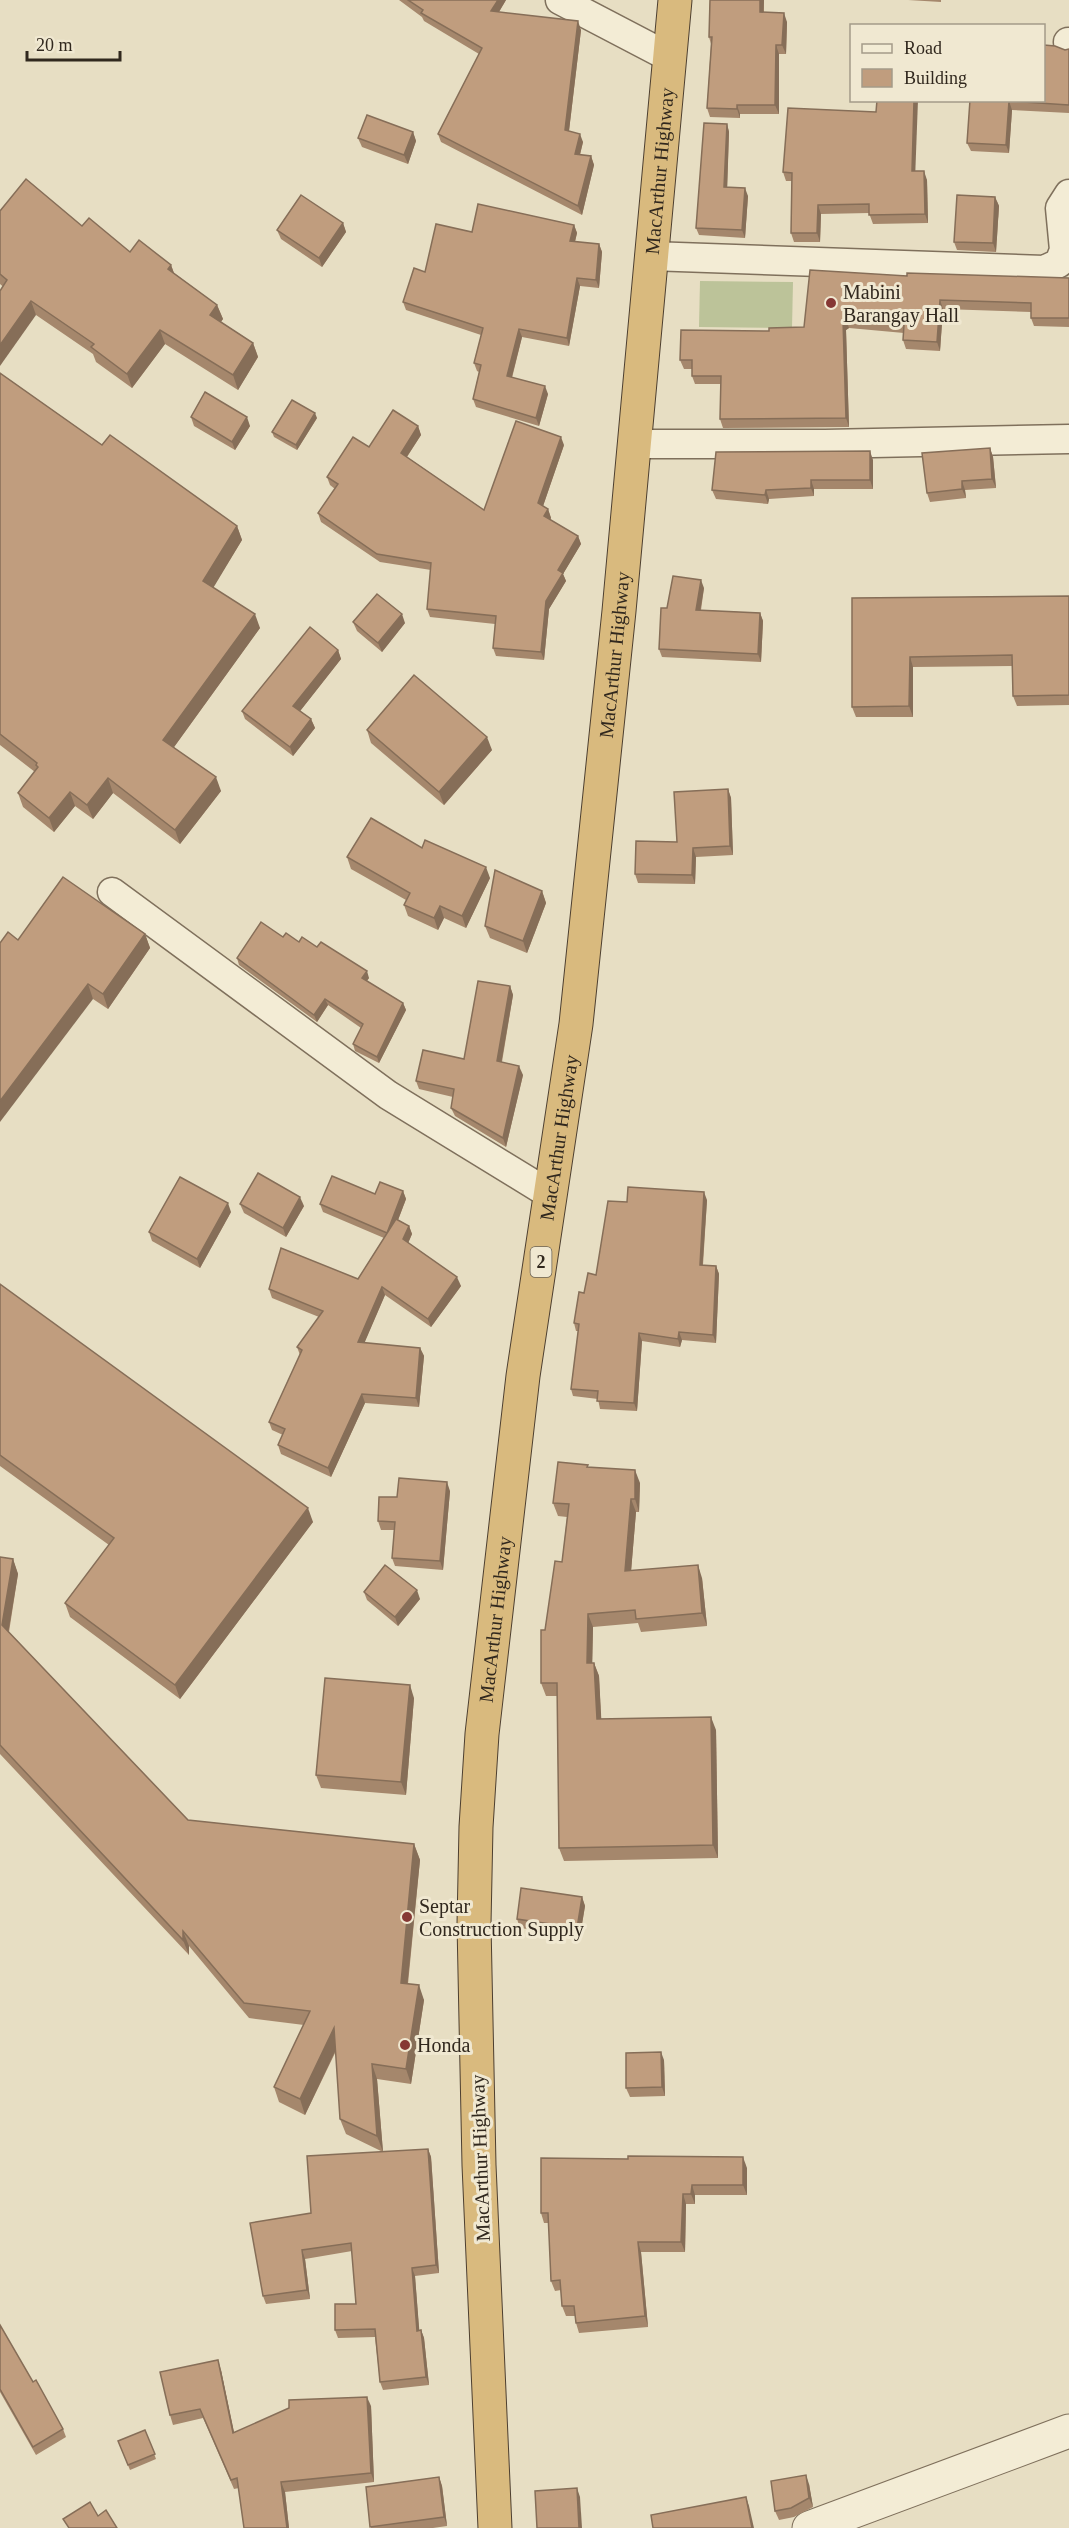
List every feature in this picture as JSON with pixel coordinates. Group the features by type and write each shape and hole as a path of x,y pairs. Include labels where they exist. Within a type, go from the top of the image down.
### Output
{"highway":[{"name":"MacArthur Highway","path":"495,2528 476,2053 474,1924 476,1827 482,1734 501,1551 523,1376 576,1024 634,444 675,0"}],"street":[{"path":"560,0 669,57"},
{"path":"650,256 1044,270 1059,263 1064,250 1060,208 1069,194"},
{"path":"634,444 825,444 1069,439"},
{"path":"112,892 388,1095 551,1195"},
{"path":"808,2528 1069,2431"}],"green space":[{"path":"700,281 793,282 792,328 699,327"}],"building":[{"path":"408,0 498,0 491,11 578,21 565,130 580,134 575,154 591,156 578,206 438,134 482,48 421,13 423,10"},
{"path":"710,0 760,0 760,12 784,13 782,45 776,45 775,105 737,105 737,109 707,108 712,37 709,37"},
{"path":"1045,45 1069,49 1069,105 1024,102 1045,102"},
{"path":"877,102 914,102 912,171 924,171 925,214 869,215 869,204 818,205 817,233 791,233 792,173 783,172 788,108 876,112"},
{"path":"970,102 1009,102 1006,145 967,143"},
{"path":"367,115 413,132 404,155 358,138"},
{"path":"704,123 727,124 724,187 745,188 742,230 696,228"},
{"path":"26,179 82,226 89,218 130,252 139,240 171,265 168,269 217,305 210,315 253,343 233,375 160,330 127,374 91,347 94,344 31,301 0,345 0,291 7,280 0,274 0,211"},
{"path":"301,195 343,223 319,258 277,230"},
{"path":"957,195 995,197 993,243 954,242"},
{"path":"478,204 574,225 570,241 599,244 596,280 577,278 567,338 519,329 507,376 545,386 536,418 473,399 481,365 474,363 483,328 403,302 414,268 425,272 436,224 472,232"},
{"path":"810,270 907,276 907,273 1069,278 1069,318 1031,318 1031,303 940,300 937,342 903,340 904,325 846,320 843,321 846,418 720,419 721,376 692,376 692,360 680,360 681,330 769,331 769,328 804,327"},
{"path":"0,373 102,445 110,435 237,526 203,581 255,614 163,740 216,777 175,830 108,778 87,805 70,792 49,818 18,793 38,767 37,763 0,734"},
{"path":"205,392 247,417 232,442 191,417"},
{"path":"292,400 315,413 296,445 272,432"},
{"path":"393,410 418,426 401,453 484,510 516,421 561,437 538,503 548,509 544,516 578,536 558,570 563,573 546,601 541,652 493,648 496,616 427,609 431,563 377,554 318,513 338,484 327,477 353,437 369,447"},
{"path":"990,448 992,479 962,481 962,489 927,493 922,453"},
{"path":"870,451 870,480 811,480 811,488 766,490 765,495 712,490 716,452"},
{"path":"673,576 701,580 696,610 760,613 758,654 659,649 661,608 667,608"},
{"path":"377,594 402,614 378,643 353,622"},
{"path":"1069,596 1069,695 1013,696 1012,655 910,657 909,706 852,707 852,598"},
{"path":"310,627 338,650 293,706 311,719 290,747 242,711"},
{"path":"414,675 487,737 439,792 367,730"},
{"path":"728,789 730,846 693,848 692,875 635,874 636,841 677,842 674,792"},
{"path":"371,818 422,848 425,840 486,867 462,916 440,906 434,918 404,905 410,893 347,857"},
{"path":"495,870 542,891 523,941 485,926"},
{"path":"63,877 145,934 103,994 88,984 0,1101 0,943 8,932 18,940"},
{"path":"261,922 283,937 286,933 299,942 302,937 317,947 321,942 367,971 362,978 403,1003 377,1057 353,1044 363,1024 325,999 314,1015 237,958"},
{"path":"478,981 510,986 497,1061 519,1066 503,1138 451,1108 454,1089 416,1081 423,1050 464,1059"},
{"path":"258,1173 300,1197 283,1228 240,1204"},
{"path":"332,1176 375,1194 380,1182 403,1191 387,1233 320,1204"},
{"path":"180,1177 228,1203 197,1259 149,1232"},
{"path":"628,1187 704,1192 700,1265 716,1266 713,1335 679,1332 678,1339 639,1333 634,1403 597,1401 598,1391 571,1389 579,1324 574,1323 579,1292 584,1293 588,1273 596,1275 608,1201 627,1202"},
{"path":"396,1219 409,1226 403,1239 457,1277 428,1319 382,1287 358,1342 420,1348 416,1398 362,1394 328,1468 278,1445 285,1429 269,1422 302,1350 297,1347 323,1311 269,1289 281,1248 358,1279"},
{"path":"0,1284 308,1508 175,1685 65,1603 114,1538 0,1455"},
{"path":"558,1462 588,1465 587,1467 635,1470 635,1499 631,1499 625,1571 698,1565 702,1613 636,1619 635,1610 588,1614 587,1663 594,1663 597,1719 711,1717 713,1845 559,1848 557,1683 541,1683 541,1630 545,1630 555,1561 562,1562 569,1504 553,1503"},
{"path":"399,1478 447,1482 440,1561 392,1558 395,1522 378,1521 379,1497 397,1497"},
{"path":"0,1557 13,1559 2,1625 188,1820 414,1844 401,1983 419,1985 406,2069 372,2064 377,2136 340,2119 334,2028 300,2099 274,2087 310,2011 244,2003 183,1931 183,1940 0,1745"},
{"path":"385,1565 417,1590 395,1617 364,1592"},
{"path":"325,1678 410,1685 401,1782 316,1775"},
{"path":"521,1888 582,1897 577,1928 517,1919"},
{"path":"661,2052 662,2087 626,2088 626,2053"},
{"path":"428,2149 436,2265 412,2268 417,2331 421,2330 426,2377 380,2382 375,2329 335,2330 335,2304 356,2304 351,2243 302,2250 307,2290 263,2296 250,2223 311,2213 307,2156"},
{"path":"628,2156 743,2157 743,2185 692,2185 691,2194 683,2194 681,2242 638,2242 645,2316 576,2323 574,2306 562,2306 560,2280 551,2281 548,2213 541,2213 541,2158 628,2159"},
{"path":"0,2325 33,2382 36,2380 63,2429 33,2447 0,2389"},
{"path":"218,2360 233,2433 289,2408 289,2400 367,2397 371,2473 281,2482 287,2528 244,2528 237,2478 231,2480 200,2409 170,2415 160,2372"},
{"path":"145,2430 155,2454 128,2465 118,2441"},
{"path":"806,2475 809,2498 791,2508 775,2511 771,2481"},
{"path":"439,2477 444,2517 370,2527 366,2487"},
{"path":"577,2488 579,2528 537,2528 535,2491"},
{"path":"746,2497 752,2528 653,2528 651,2515"},
{"path":"90,2502 98,2516 106,2510 117,2528 69,2528 63,2519"}],"place":[{"name":"Mabini Barangay Hall","path":"831,303"},
{"name":"Septar Construction Supply","path":"407,1917"},
{"name":"Honda","path":"405,2045"}]}
